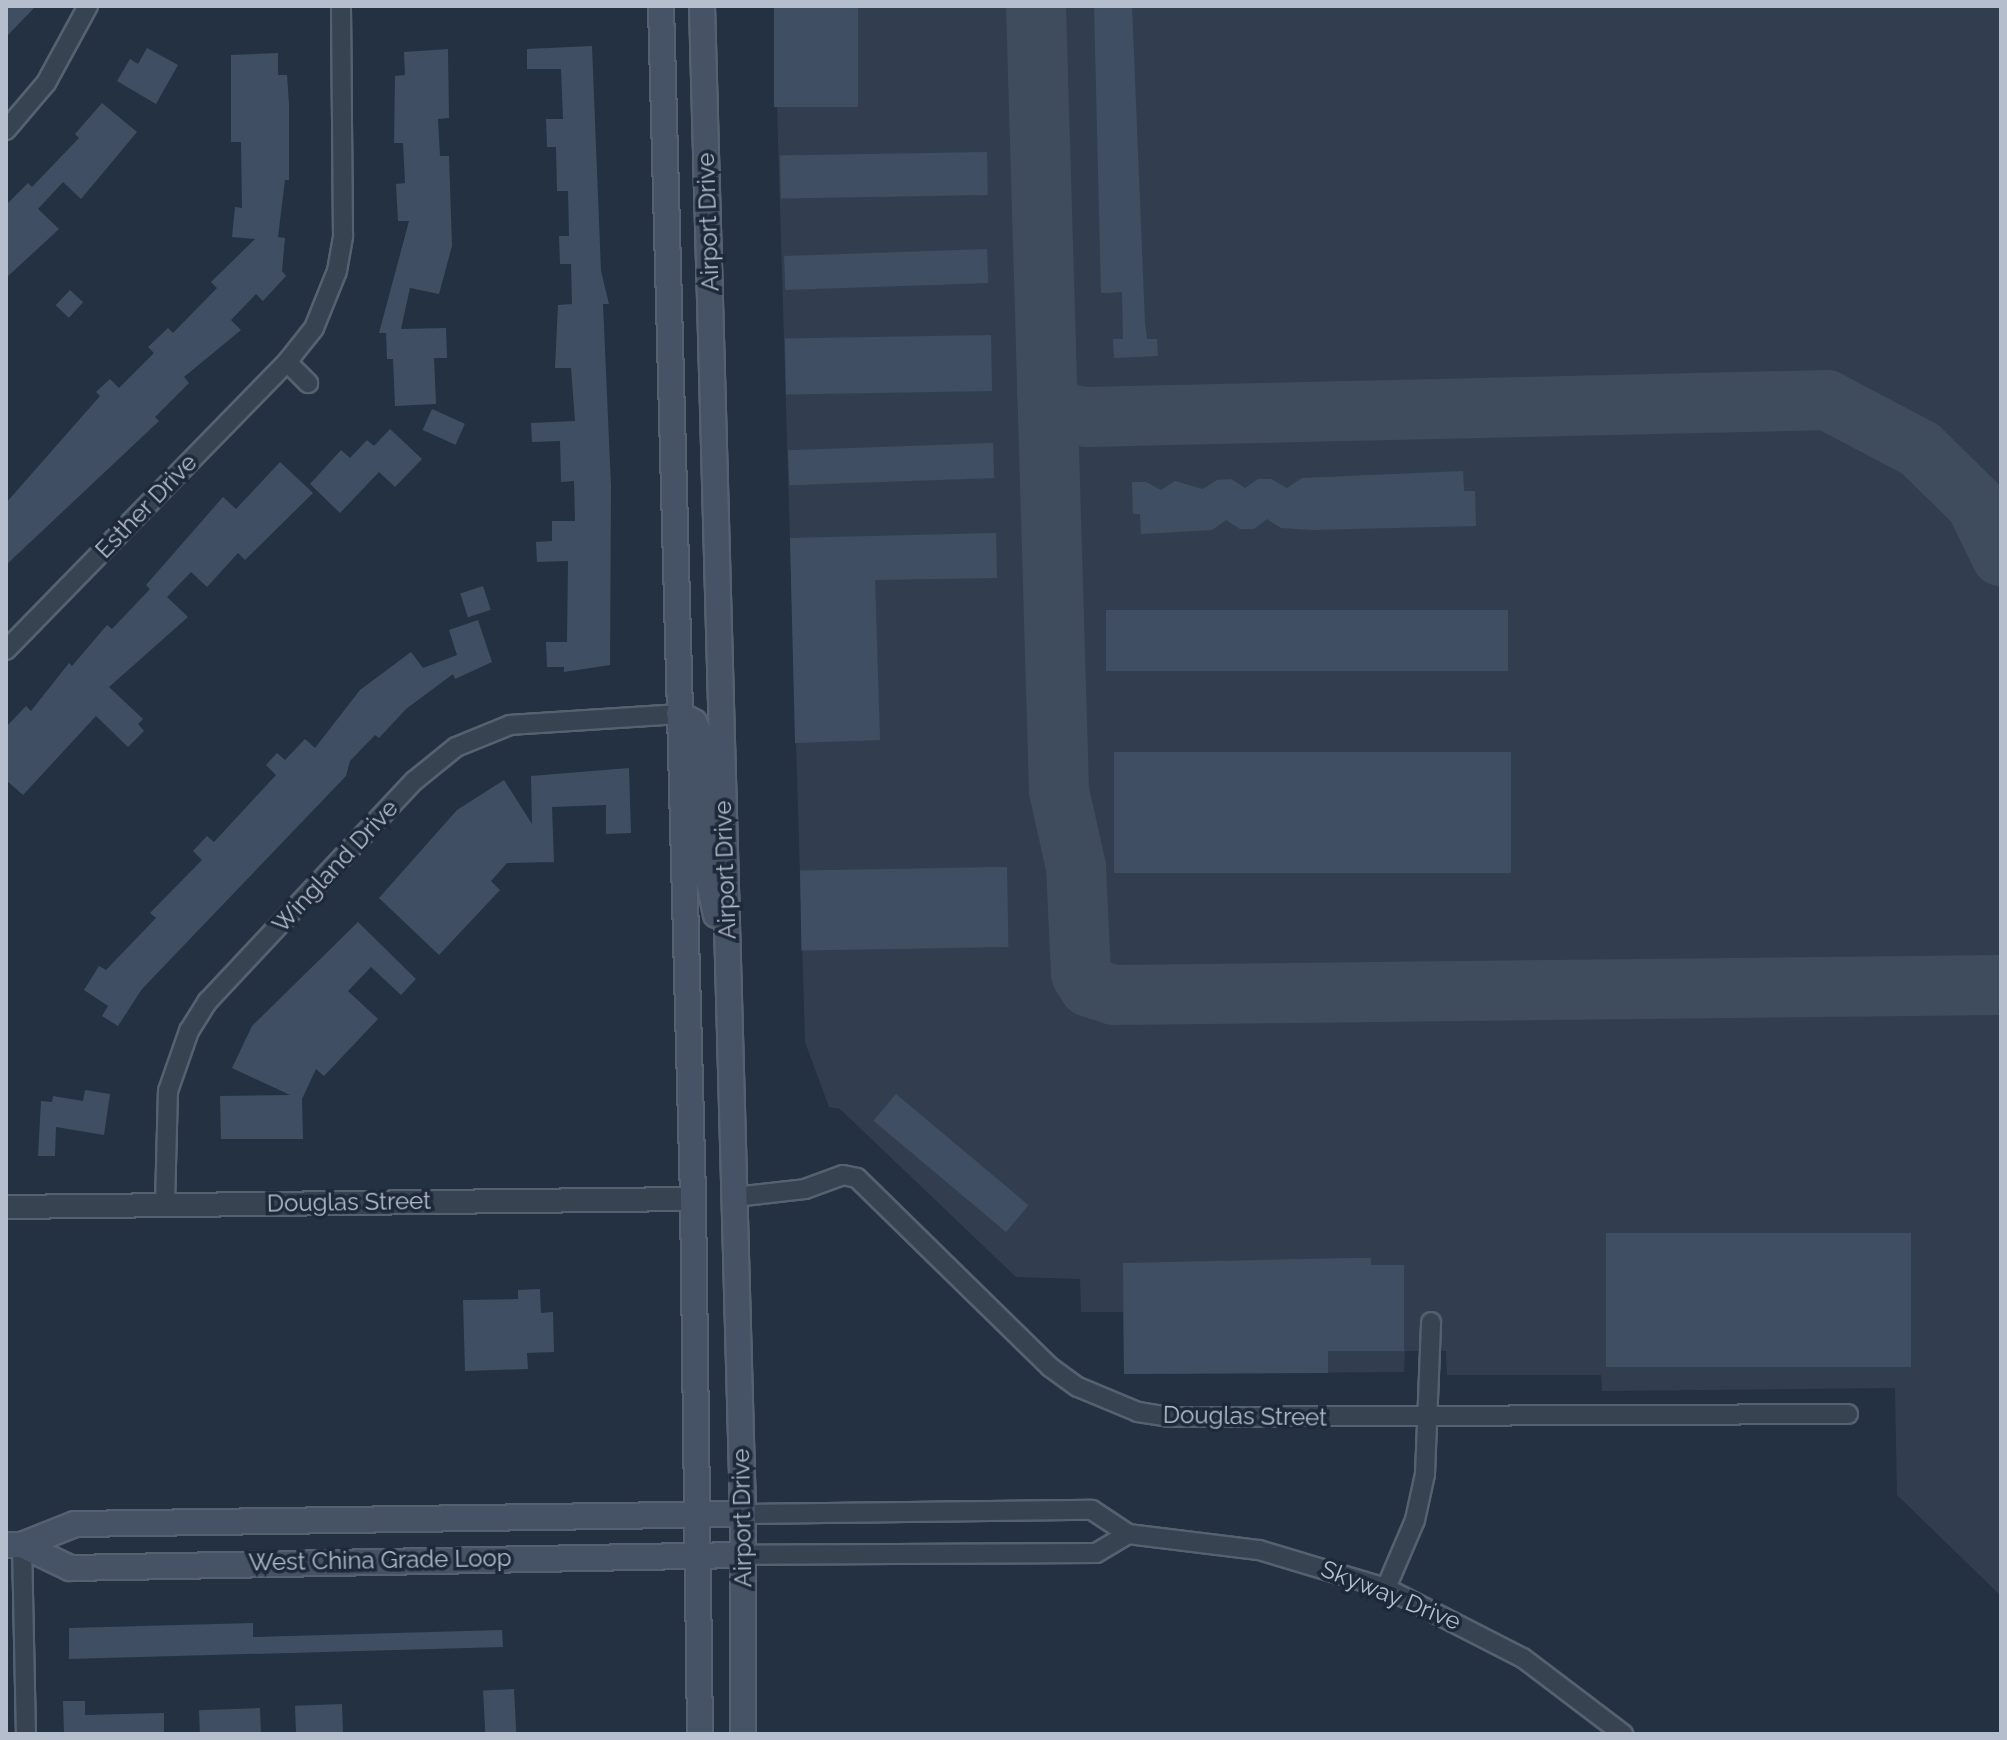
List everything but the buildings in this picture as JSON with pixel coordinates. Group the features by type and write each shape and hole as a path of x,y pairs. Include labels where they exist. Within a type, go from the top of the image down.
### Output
{"main road":[{"name":"Airport Drive","path":"661,6 693,1199 700,1734"},
{"name":"Airport Drive","path":"702,6 743,1514 743,1734"},
{"path":"679,714 694,722 700,734 705,863 728,964"},
{"name":"West China Grade Loop","path":"14,1545 75,1524 743,1514"},
{"name":"West China Grade Loop","path":"14,1545 70,1568 743,1555"}],"street":[{"path":"6,130 46,83 88,6"},
{"name":"Esther Drive","path":"6,650 287,362 328,299 343,236 341,6"},
{"path":"287,362 308,383"},
{"name":"Wingland Drive","path":"165,1204 168,1091 189,1031 208,1001 414,781 456,747 510,725 679,714"},
{"name":"Douglas Street","path":"735,1197 793,1192 843,1175 857,1178 1050,1367 1078,1387 1138,1412 1169,1417 1848,1414"},
{"name":"Douglas Street","path":"6,1207 693,1199"},
{"path":"1386,1588 1420,1499 1429,1417 1431,1322"},
{"name":"Skyway Drive","path":"743,1514 1092,1510 1128,1534 1259,1550 1386,1588 1523,1658 1623,1734"},
{"path":"743,1555 1096,1553 1128,1534"},
{"path":"14,1545 26,1734"}],"shaded area":[{"path":"774,6 2001,6 2001,1596 1897,1495 1895,1388 1602,1391 1601,1375 1447,1375 1446,1351 1405,1351 1404,1372 1124,1374 1123,1312 1081,1312 1080,1279 1016,1277 840,1109 829,1107 805,1042"}],"taxiway":[{"path":"1036,6 1059,791 1076,867 1081,974 1089,987 1114,995 2001,985"},
{"path":"1047,393 1063,414 1086,417 1827,400 1920,449 1976,504 2001,556"}]}
